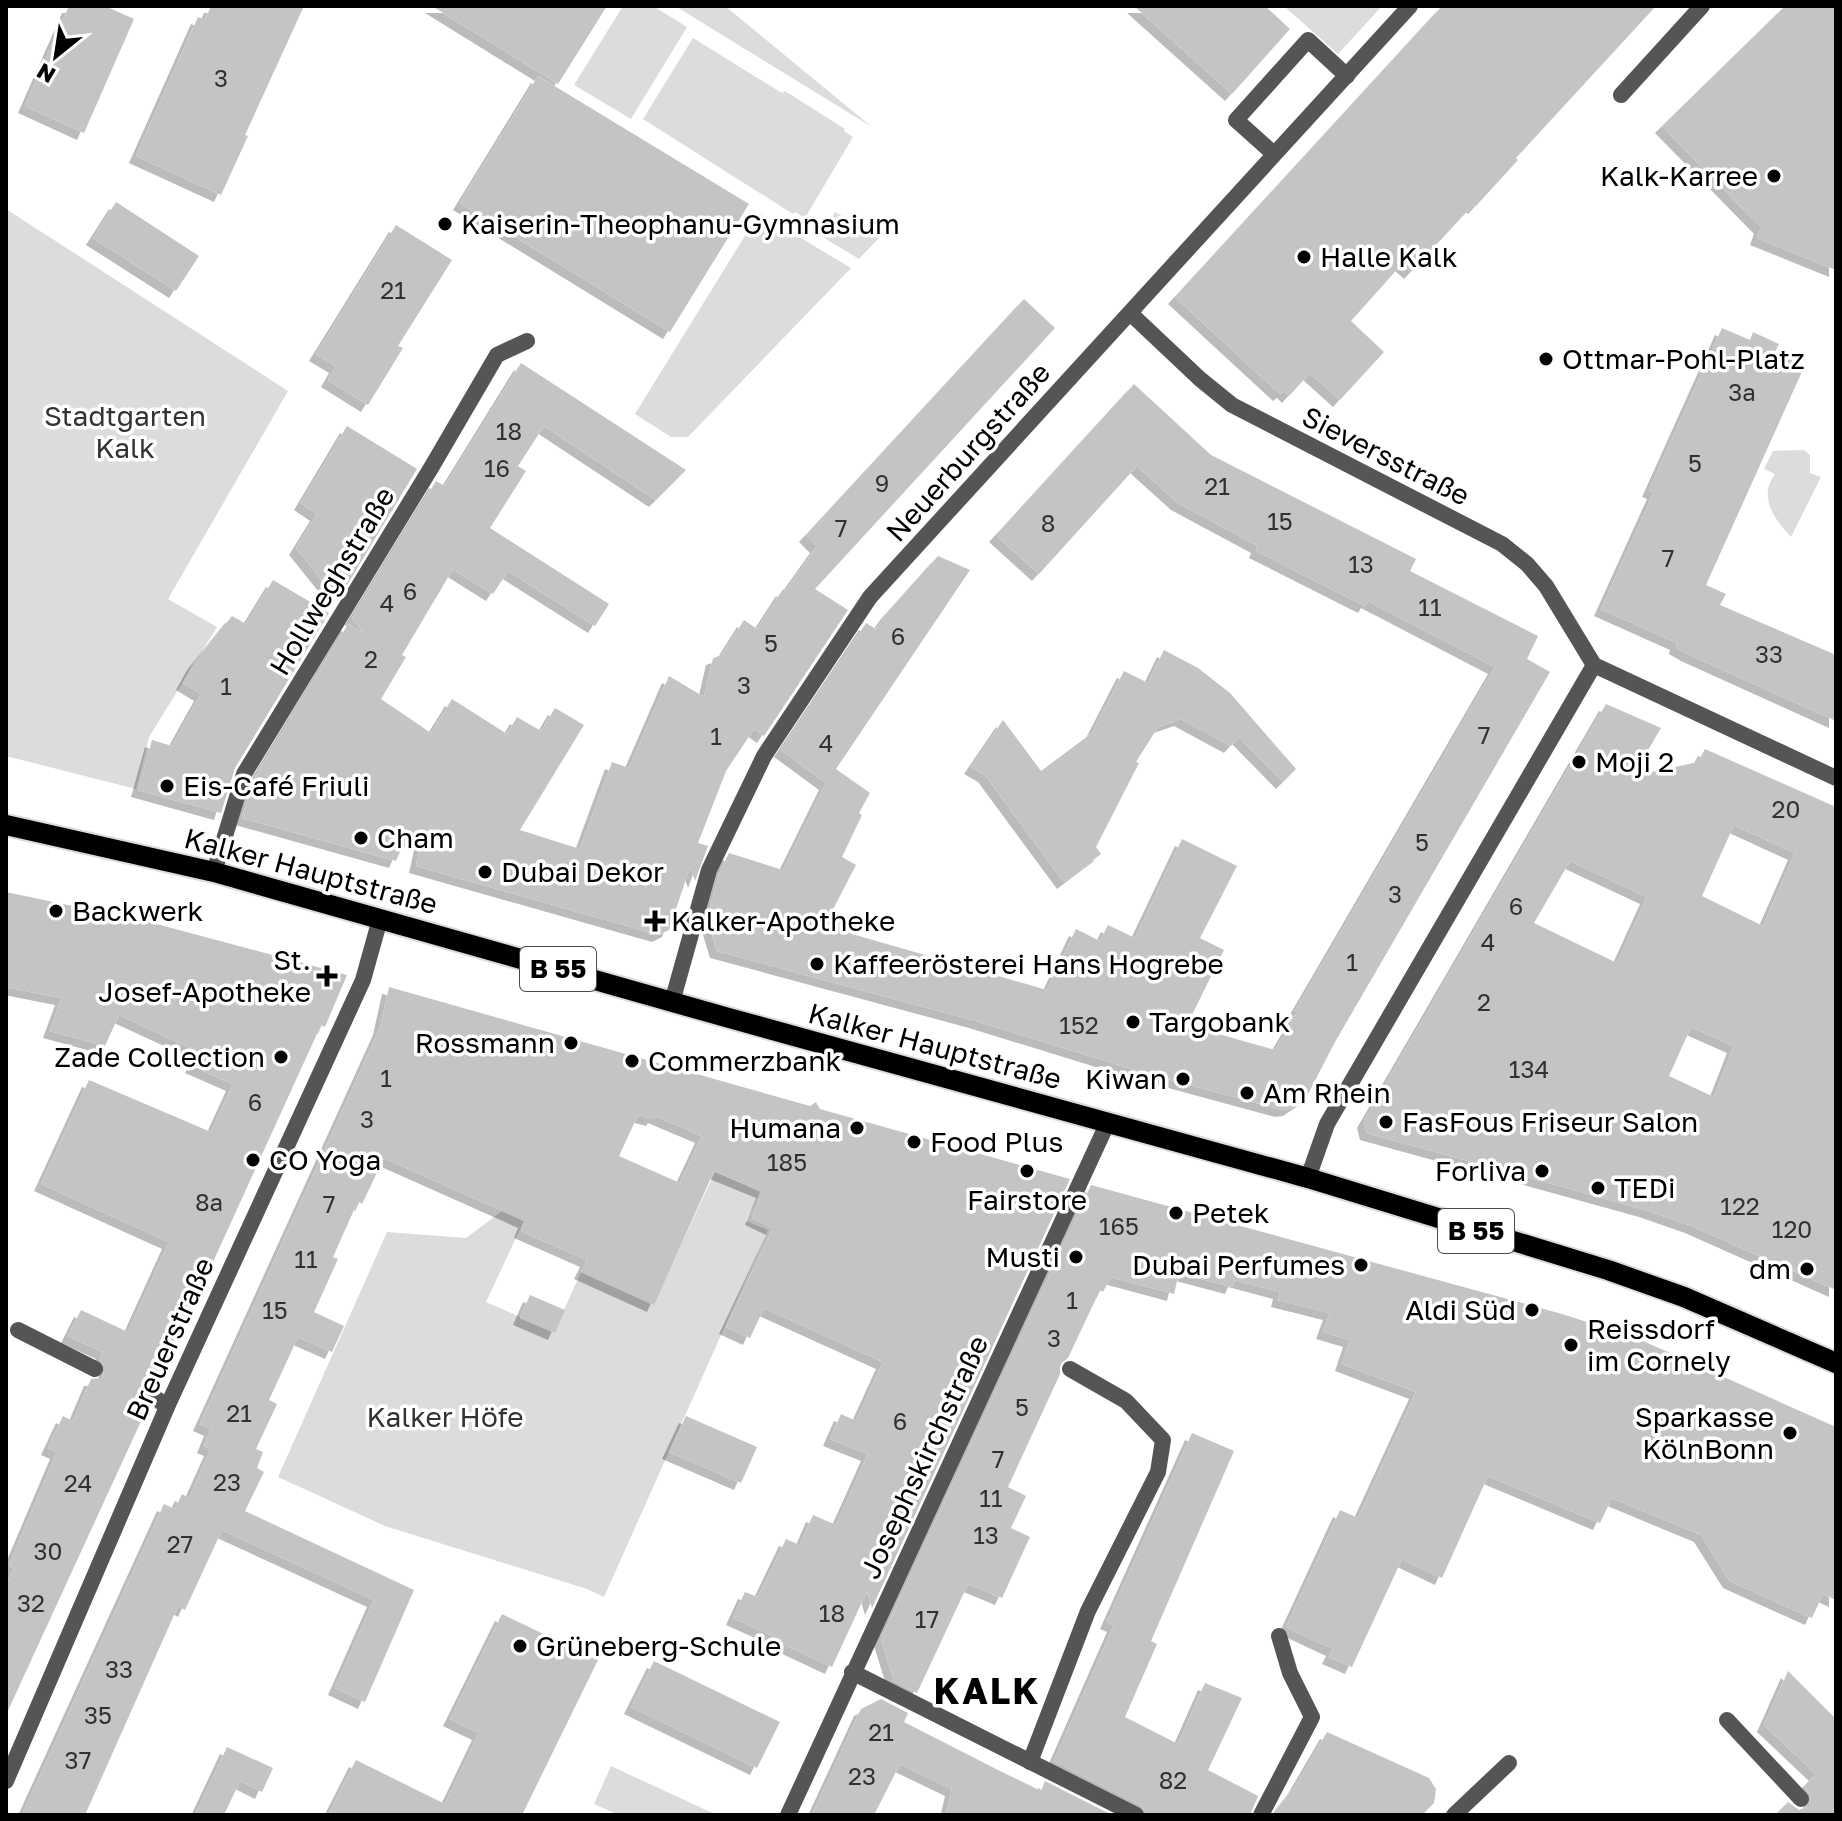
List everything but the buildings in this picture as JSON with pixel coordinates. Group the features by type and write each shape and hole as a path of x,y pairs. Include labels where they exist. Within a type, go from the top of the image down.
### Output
{"main road":[{"name":"Kalker Hauptstraße","path":"6,825 214,872 1308,1178 1608,1270 1684,1297 1836,1363"}],"street":[{"name":"Neuerburgstraße","path":"672,1002 709,870 757,770 870,597 1410,6"},
{"path":"1621,95 1702,6"},
{"path":"1274,154 1236,120 1308,40 1347,76"},
{"name":"Sieversstraße","path":"1130,313 1232,405 1502,544 1527,564 1546,586 1594,665"},
{"name":"Hollweghstraße","path":"214,872 244,774 497,355 527,341"},
{"path":"1308,1178 1327,1124 1594,665 1836,778"},
{"name":"Breuerstraße","path":"6,1781 167,1407 363,980 380,919"},
{"name":"Josephskirchstraße","path":"788,1815 1108,1122"},
{"path":"18,1330 95,1369"},
{"path":"1030,1762 1088,1611 1158,1472 1163,1440 1126,1401 1070,1369"},
{"path":"152,1395 167,1407"},
{"path":"1261,1815 1312,1717 1290,1673 1279,1636"},
{"path":"852,1672 1136,1815"},
{"path":"1727,1720 1801,1799"},
{"path":"1454,1815 1509,1763"}],"green space":[{"path":"623,6 653,6 687,27 631,119 574,85"},
{"path":"675,6 725,6 872,127"},
{"path":"1284,6 1382,6 1338,54"},
{"path":"693,38 782,93 785,91 853,137 805,218 795,212 793,214 643,119"},
{"name":"Stadtgarten Kalk","path":"6,209 288,391 168,599 217,627 149,737 136,789 6,756"},
{"path":"835,212 880,237 859,259 821,236"},
{"path":"759,213 851,268 688,437 671,437 635,414"},
{"path":"1804,450 1810,455 1810,473 1821,477 1791,537 1770,507 1768,491 1775,474 1764,469 1773,451"},
{"name":"Kalker Höfe","path":"715,1172 760,1192 746,1221 768,1230 604,1597 385,1526 278,1477 387,1232 466,1238 502,1211 524,1221 486,1302 554,1332 581,1272 654,1303"},
{"path":"611,1766 717,1815 619,1815 594,1804"}],"place":[{"name":"Kalk-Karree","path":"1774,176"},
{"name":"Kaiserin-Theophanu-Gymnasium","path":"445,224"},
{"name":"Halle Kalk","path":"1304,257"},
{"name":"Ottmar-Pohl-Platz","path":"1546,359"},
{"name":"Moji 2","path":"1579,762"},
{"name":"Eis-Café Friuli","path":"167,786"},
{"name":"Cham","path":"361,838"},
{"name":"Dubai Dekor","path":"485,872"},
{"name":"Backwerk","path":"56,911"},
{"name":"Kalker-Apotheke","path":"655,921"},
{"name":"Kaffeerösterei Hans Hogrebe","path":"817,964"},
{"name":"St. Josef-Apotheke","path":"327,976"},
{"name":"Targobank","path":"1133,1022"},
{"name":"Rossmann","path":"571,1043"},
{"name":"Zade Collection","path":"281,1057"},
{"name":"Commerzbank","path":"632,1061"},
{"name":"Kiwan","path":"1183,1079"},
{"name":"Am Rhein","path":"1247,1093"},
{"name":"FasFous Friseur Salon","path":"1386,1122"},
{"name":"Humana","path":"857,1128"},
{"name":"Food Plus","path":"914,1142"},
{"name":"CO Yoga","path":"253,1160"},
{"name":"Fairstore","path":"1027,1171"},
{"name":"Forliva","path":"1542,1171"},
{"name":"TEDi","path":"1598,1188"},
{"name":"Petek","path":"1176,1213"},
{"name":"Musti","path":"1076,1257"},
{"name":"Dubai Perfumes","path":"1361,1265"},
{"name":"dm","path":"1807,1269"},
{"name":"Aldi Süd","path":"1532,1310"},
{"name":"Reissdorf im Cornely","path":"1571,1345"},
{"name":"Sparkasse KölnBonn","path":"1790,1433"},
{"name":"Grüneberg-Schule","path":"520,1646"}],"district":[{"name":"KALK","path":"987,1691"}]}
